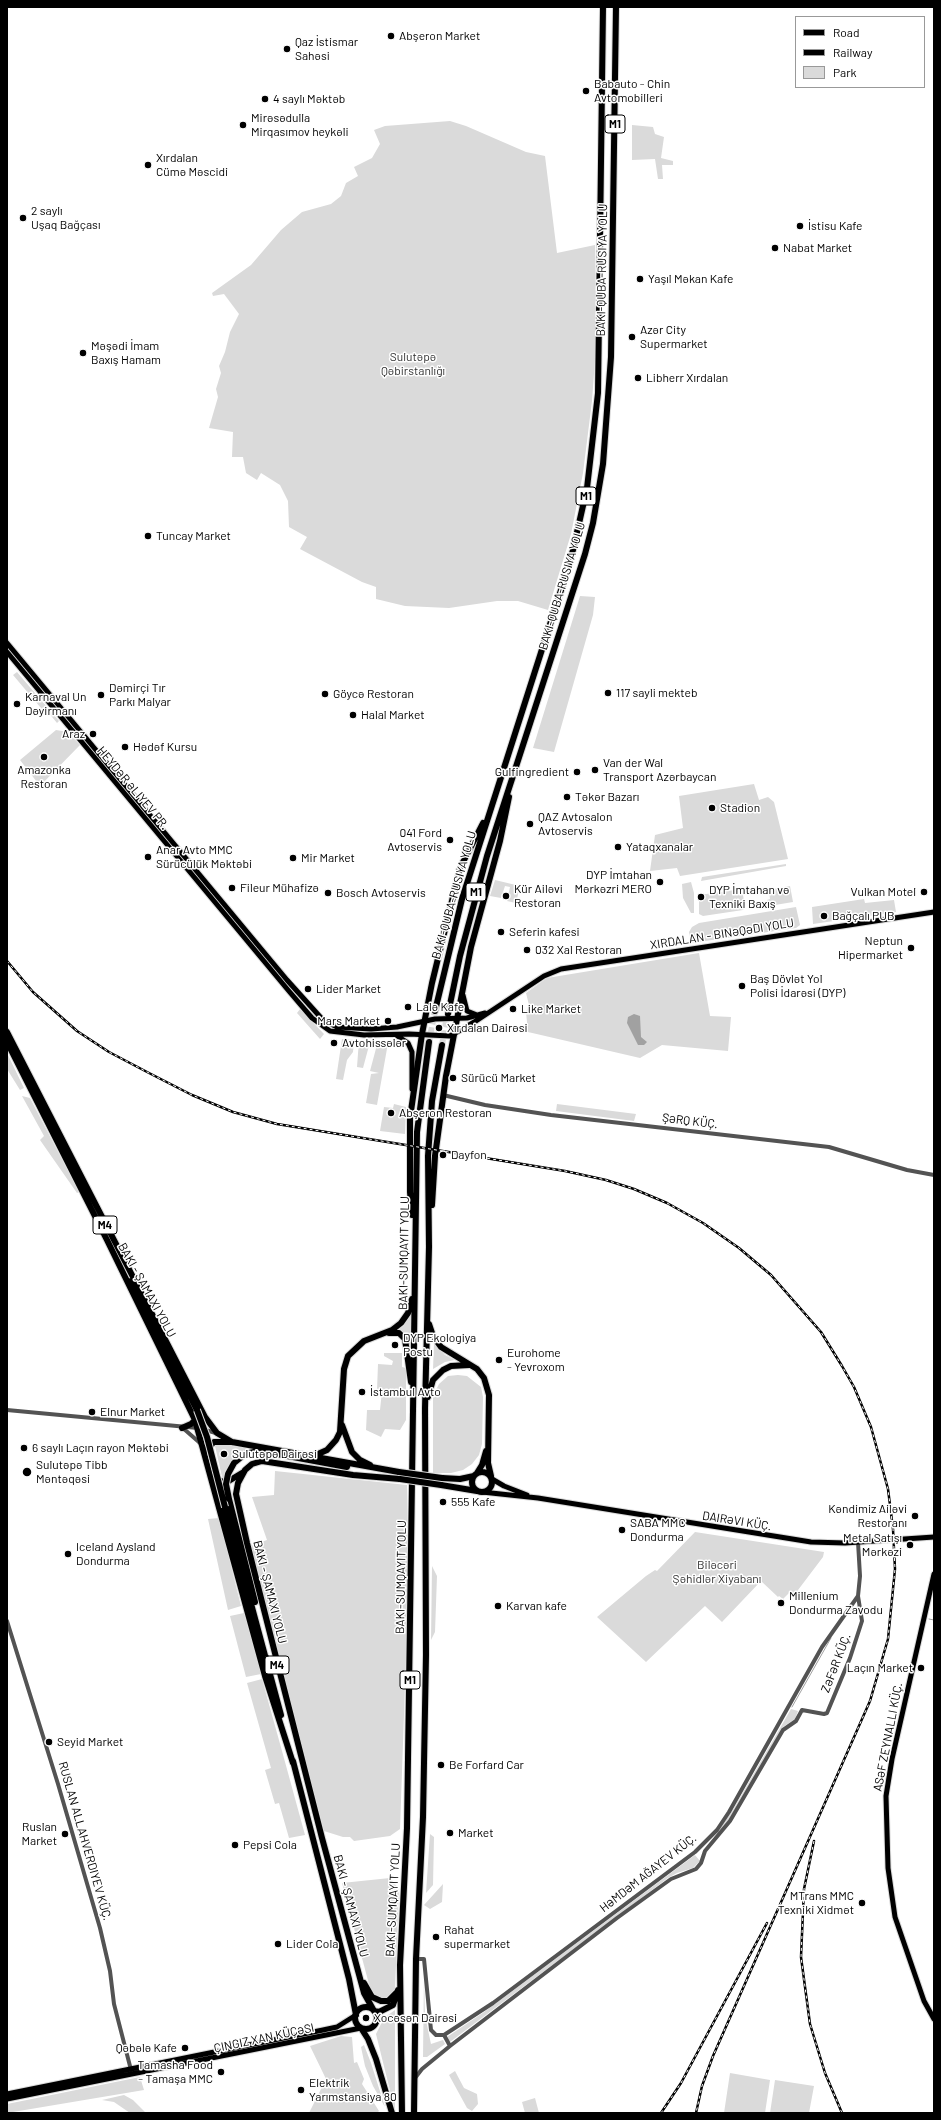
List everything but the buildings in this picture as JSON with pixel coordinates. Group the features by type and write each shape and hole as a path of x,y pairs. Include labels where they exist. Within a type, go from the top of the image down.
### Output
{"highway":[{"name":"M1","path":"435,1011 462,899 573,550 591,462 598,394 600,332 604,7"},
{"name":"M1","path":"448,1014 473,902 585,554 593,523 603,464 611,357 616,7"},
{"path":"429,1247 435,1156 442,1095 477,920 500,841 514,772"},
{"path":"415,1248 410,1192 410,1118 424,1021 439,950 460,868 491,808"},
{"name":"M4","path":"7,1032 205,1417"},
{"name":"M4","path":"7,1042 107,1240 195,1420 204,1447 265,1676 293,1763"},
{"name":"M1","path":"402,2113 400,1965 407,1828 417,1132 429,1042"},
{"name":"M1","path":"414,2112 416,1959 424,1763 425,1408 429,1247 429,1134 442,1044"},
{"name":"M4","path":"107,1240 148,1313 205,1430 271,1674 349,1979 356,2015"},
{"path":"308,1456 327,1450 336,1440 342,1424 346,1361 361,1343 398,1326 406,1317 411,1305 415,1280"},
{"path":"210,1470 216,1479 223,1482 235,1478 252,1464 267,1461 353,1475 400,1476 441,1482 481,1492 487,1491 491,1487 492,1478 489,1468 487,1386 480,1372 471,1365 447,1352 437,1342 429,1327 427,1312"},
{"path":"385,1333 399,1333 405,1339 414,1416"},
{"path":"425,1408 431,1386 439,1373 451,1366 471,1365"},
{"path":"182,1428 191,1424 195,1420 198,1424 202,1424 205,1421 205,1417"},
{"path":"205,1417 217,1433 232,1442"},
{"path":"342,1424 352,1452 360,1460 380,1470"},
{"path":"481,1492 473,1485 475,1474 484,1460 488,1440"},
{"path":"206,1455 206,1449 211,1443 232,1442 380,1470 400,1476"},
{"path":"271,1674 261,1623 226,1484 229,1470 234,1463 245,1454 260,1452 358,1469 380,1470"},
{"name":"M4","path":"245,1470 237,1488 238,1507 352,1953 364,1993 374,2011"},
{"path":"441,1482 460,1480 475,1474 486,1472 492,1478"},
{"path":"352,1953 367,1990 374,1999 381,2002 388,2001 398,1990"},
{"path":"392,2113 376,2059 368,2039 356,2023 356,2015 363,2008 374,2011 383,2011 393,2005 398,1990 400,1965"},
{"path":"361,2028 368,2029 374,2025 376,2018 374,2011"}],"main road":[{"name":"HEYDƏR ƏLIYEV PR.","path":"7,643 311,1009 332,1026 357,1029 383,1028 424,1021"},
{"name":"HEYDƏR ƏLIYEV PR.","path":"7,652 312,1018 330,1031 357,1035 422,1034"},
{"path":"422,1034 445,1036 455,1034 544,976 567,968 934,912"},
{"path":"465,976 463,997 465,1007 470,1013 480,1015"},
{"path":"424,1021 435,1018 457,1019 480,1015 497,1008"},
{"path":"357,1029 357,1035"},
{"path":"393,1034 404,1039 412,1052 410,1118"},
{"name":"DAIRƏVI KÜÇ.","path":"492,1478 509,1488 538,1498"},
{"name":"DAIRƏVI KÜÇ.","path":"481,1492 538,1498 793,1540 823,1543 934,1537"},
{"path":"934,1574 888,1778 886,1813 888,1868 895,1917 924,2001 934,2019"},
{"name":"ÇINGIZ XAN KÜÇƏSI","path":"7,2094 255,2045 332,2028 356,2015"},
{"name":"ÇINGIZ XAN KÜÇƏSI","path":"7,2099 361,2028"}],"street":[{"name":"ŞƏRQ KÜÇ.","path":"442,1095 485,1105 551,1115 829,1147 907,1170 934,1176"},
{"path":"7,1410 160,1426 198,1428 217,1433"},
{"path":"182,1428 195,1437 204,1447"},
{"path":"858,1542 860,1576 858,1596"},
{"name":"ZƏFƏR KÜÇ.","path":"718,1837 783,1730 796,1721 802,1710 826,1714 850,1658 862,1619 858,1596"},
{"name":"HƏMDƏM AĞAYEV KÜÇ.","path":"444,2035 493,2003 687,1859 714,1833 740,1796 822,1647 858,1596"},
{"name":"RUSLAN ALLAHVERDIYEV KÜÇ.","path":"7,1621 96,1913 110,1971 114,2004 131,2070"},
{"path":"414,2080 422,2069 450,2046 671,1879 696,1869 702,1861 706,1851 718,1837 714,1833"},
{"path":"416,1959 424,1959 431,2030 436,2035 444,2035 450,2046"}],"green space":[{"name":"Sulutəpə Qəbirstanlığı","path":"450,121 466,126 526,152 545,156 557,253 595,245 596,346 592,401 583,473 571,534 548,610 518,601 497,601 449,608 405,606 376,599 376,587 362,582 300,549 307,537 289,527 288,501 280,485 261,473 257,480 246,473 243,457 232,457 233,432 209,428 218,397 216,389 221,373 219,366 225,352 230,332 239,314 224,294 213,296 212,293 251,265 281,230 302,212 331,204 341,196 346,183 358,176 354,167 372,158 380,144 374,130 385,126"},
{"path":"632,125 653,127 655,134 664,137 661,158 673,161 673,165 662,165 663,179 658,179 655,159 632,160"},
{"path":"580,596 595,597 593,615 554,752 533,748"},
{"path":"17,672 59,721 57,723 48,712 46,714 13,675"},
{"path":"56,730 68,732 80,745 40,786 20,760"},
{"path":"754,784 759,800 768,797 774,802 788,859 680,876 677,868 650,871 655,835 683,828 679,796"},
{"path":"786,864 786,866 701,881 702,877"},
{"path":"495,880 520,886 516,903 507,901 510,887 505,886 501,898 490,896"},
{"path":"691,882 694,893 694,913 691,913 683,898 682,884"},
{"path":"790,886 793,902 769,906 767,900 770,899 769,890"},
{"path":"735,890 743,895 745,907 743,910 703,916 699,914 699,895"},
{"path":"864,899 865,903 894,900 896,912 813,924 812,907"},
{"path":"796,907 800,925 796,928 691,943 689,932 692,927 699,923"},
{"path":"699,953 710,1016 731,1017 728,1051 662,1045 640,1058 528,1032 526,1012 529,1005 526,993 547,978"},
{"path":"300,1009 324,1034 320,1039 297,1013"},
{"path":"342,1039 354,1040 353,1052 347,1060 343,1080 336,1079"},
{"path":"359,1040 370,1042 363,1068 357,1067"},
{"path":"378,1041 388,1043 377,1105 366,1103 371,1074 379,1073 370,1071"},
{"path":"7,1053 24,1088 20,1090 7,1069"},
{"path":"22,1096 30,1098 79,1192 77,1193 40,1140 44,1136"},
{"path":"394,1104 406,1107 405,1134 380,1131 384,1107 393,1108"},
{"path":"557,1104 636,1114 634,1121 556,1111"},
{"path":"411,1313 411,1363 405,1333 396,1330 404,1324"},
{"path":"434,1343 445,1355 455,1360 445,1362 433,1369"},
{"path":"384,1353 402,1353 402,1367 406,1368 406,1420 400,1430 385,1429 381,1437 366,1430 367,1410 380,1410 382,1391 377,1390 378,1364 392,1365 393,1361 384,1356"},
{"path":"448,1376 467,1376 481,1387 483,1397 482,1444 479,1455 472,1464 463,1470 451,1473 433,1473 433,1396 439,1384"},
{"path":"225,1445 255,1449 243,1453 233,1460 225,1471 224,1486 215,1446"},
{"path":"275,1471 407,1485 408,1600 400,1829 390,1836 354,1841 350,1837 343,1837 324,1831 250,1546 267,1540 252,1497 274,1495"},
{"path":"219,1518 241,1606 228,1610 208,1519"},
{"name":"Biləcəri Şəhidlər Xiyabanı","path":"695,1532 824,1552 823,1557 795,1594 791,1591 783,1599 779,1596 778,1597 761,1581 722,1622 705,1606 646,1662 597,1617 646,1576 655,1570 657,1571"},
{"path":"432,1566 437,1576 435,1632 431,1640"},
{"path":"244,1613 261,1674 246,1677 230,1616"},
{"path":"262,1679 305,1835 289,1838 279,1803 275,1804 265,1770 271,1768 247,1683"},
{"path":"791,1709 798,1711 795,1719 783,1727 730,1818 718,1835 717,1833 734,1808"},
{"path":"430,1834 434,1837 433,1885 426,1893"},
{"path":"695,1855 700,1861 693,1868 677,1873 668,1878 450,2042 447,2037 484,2012"},
{"path":"390,1878 399,1889 395,1990 393,1995 386,1999 380,1999 373,1994 370,1988 342,1883"},
{"path":"443,1884 442,1902 430,1909 424,1905"},
{"path":"424,1974 425,2016 431,2044 443,2040 445,2044 427,2057 423,2057"},
{"path":"395,2010 395,2111 376,2034 384,2018"},
{"path":"341,2036 352,2037 354,2063 357,2062 364,2079 362,2084 379,2111 377,2113 309,2113 326,2079 310,2046"},
{"path":"364,2045 385,2107 373,2086 365,2066 361,2047"},
{"path":"455,2071 464,2088 477,2094 478,2104 472,2111 467,2108 449,2075"},
{"path":"730,2073 770,2080 765,2113 724,2113"},
{"path":"140,2077 144,2090 7,2113 7,2104"},
{"path":"775,2080 814,2086 809,2113 770,2113"},
{"path":"124,2095 133,2100 146,2113 130,2113 114,2102 102,2100"},
{"path":"535,2098 539,2113 525,2113 522,2102"}],"shaded area":[{"path":"634,1014 640,1016 641,1037 647,1042 644,1045 638,1045 627,1023 628,1017"}],"waterway":[{"path":"929,1619 934,1620"},
{"path":"792,1707 831,1638"}],"tunnel":[{"path":"429,1042 435,1011"},
{"path":"442,1045 447,1015"}],"railway":[{"path":"7,961 33,992 77,1031 109,1052 149,1073 192,1095 233,1112 277,1124 565,1171 606,1180 634,1189 667,1203 703,1223 739,1248 771,1275 821,1332 842,1366 854,1387 871,1427 888,1489 893,1529 895,1569 888,1639 870,1701 713,2056 702,2086 696,2113"},
{"path":"814,1841 804,1889 801,1957 810,2024 825,2073 842,2113"},
{"path":"661,2113 681,2083 767,1923"}],"place":[{"name":"Abşeron Market","path":"391,36"},
{"name":"Qaz İstismar Sahəsi","path":"287,49"},
{"name":"Babauto - Chin Avtomobilleri","path":"586,91"},
{"name":"4 saylı Məktəb","path":"265,99"},
{"name":"Mirəsədulla Mirqasımov heykəli","path":"243,125"},
{"name":"Xırdalan Cümə Məscidi","path":"148,165"},
{"name":"2 saylı Uşaq Bağçası","path":"23,218"},
{"name":"İstisu Kafe","path":"800,226"},
{"name":"Nabat Market","path":"775,248"},
{"name":"Yaşıl Məkan Kafe","path":"640,279"},
{"name":"Azər City Supermarket","path":"632,337"},
{"name":"Məşədi İmam Baxış Hamam","path":"83,353"},
{"name":"Libherr Xırdalan","path":"638,378"},
{"name":"Tuncay Market","path":"148,536"},
{"name":"117 sayli mekteb","path":"608,693"},
{"name":"Göycə Restoran","path":"325,694"},
{"name":"Dəmirçi Tır Parkı Malyar","path":"101,695"},
{"name":"Karnaval Un Dəyirmanı","path":"17,704"},
{"name":"Halal Market","path":"353,715"},
{"name":"Araz","path":"93,734"},
{"name":"Hədəf Kursu","path":"125,747"},
{"name":"Amazonka Restoran","path":"44,757"},
{"name":"Van der Wal Transport Azərbaycan","path":"595,770"},
{"name":"Gulfingredient","path":"577,772"},
{"name":"Təkər Bazarı","path":"567,797"},
{"name":"Stadion","path":"712,808"},
{"name":"QAZ Avtosalon Avtoservis","path":"530,824"},
{"name":"041 Ford Avtoservis","path":"450,840"},
{"name":"Yataqxanalar","path":"618,847"},
{"name":"Anar Avto MMC Sürücülük Məktəbi","path":"148,857"},
{"name":"Mir Market","path":"293,858"},
{"name":"DYP İmtahan Mərkəzri MERO","path":"660,882"},
{"name":"Fileur Mühafizə","path":"232,888"},
{"name":"Vulkan Motel","path":"924,892"},
{"name":"Bosch Avtoservis","path":"328,893"},
{"name":"Kür Ailəvi Restoran","path":"506,896"},
{"name":"DYP İmtahan və Texniki Baxış","path":"701,897"},
{"name":"Bağçalı PUB","path":"824,916"},
{"name":"Seferin kafesi","path":"501,932"},
{"name":"Neptun Hipermarket","path":"911,948"},
{"name":"032 Xal Restoran","path":"527,950"},
{"name":"Baş Dövlət Yol Polisi İdarəsi (DYP)","path":"742,986"},
{"name":"Lider Market","path":"308,989"},
{"name":"Lalə Kafe","path":"408,1007"},
{"name":"Like Market","path":"513,1009"},
{"name":"Mars Market","path":"388,1021"},
{"name":"Xırdalan Dairəsi","path":"439,1028"},
{"name":"Avtohissələr","path":"334,1043"},
{"name":"Sürücü Market","path":"453,1078"},
{"name":"Abşeron Restoran","path":"391,1113"},
{"name":"Dayfon","path":"443,1155"},
{"name":"DYP Ekologiya Postu","path":"395,1345"},
{"name":"Eurohome - Yevroxom","path":"499,1360"},
{"name":"İstambul Avto","path":"362,1392"},
{"name":"Elnur Market","path":"92,1412"},
{"name":"6 saylı Laçın rayon Məktəbi","path":"24,1448"},
{"name":"Sulutəpə Dairəsi","path":"224,1454"},
{"name":"Sulutəpə Tibb Məntəqəsi","path":"27,1472"},
{"name":"555 Kafe","path":"443,1502"},
{"name":"Kəndimiz Ailəvi Restoranı","path":"915,1516"},
{"name":"SABA MMC Dondurma","path":"622,1530"},
{"name":"Metal Satışı Mərkəzi","path":"910,1545"},
{"name":"Iceland Aysland Dondurma","path":"68,1554"},
{"name":"Millenium Dondurma Zavodu","path":"781,1603"},
{"name":"Karvan kafe","path":"498,1606"},
{"name":"Laçın Market","path":"921,1668"},
{"name":"Seyid Market","path":"49,1742"},
{"name":"Be Forfard Car","path":"441,1765"},
{"name":"Market","path":"450,1833"},
{"name":"Ruslan Market","path":"65,1834"},
{"name":"Pepsi Cola","path":"235,1845"},
{"name":"MTrans MMC Texniki Xidmət","path":"862,1903"},
{"name":"Rahat supermarket","path":"436,1937"},
{"name":"Lider Cola","path":"278,1944"},
{"name":"Xocəsən Dairəsi","path":"366,2018"},
{"name":"Qəbələ Kafe","path":"185,2048"},
{"name":"Tamasha Food - Tamaşa MMC","path":"221,2072"},
{"name":"Elektrik Yarımstansiya 80","path":"301,2090"}]}
